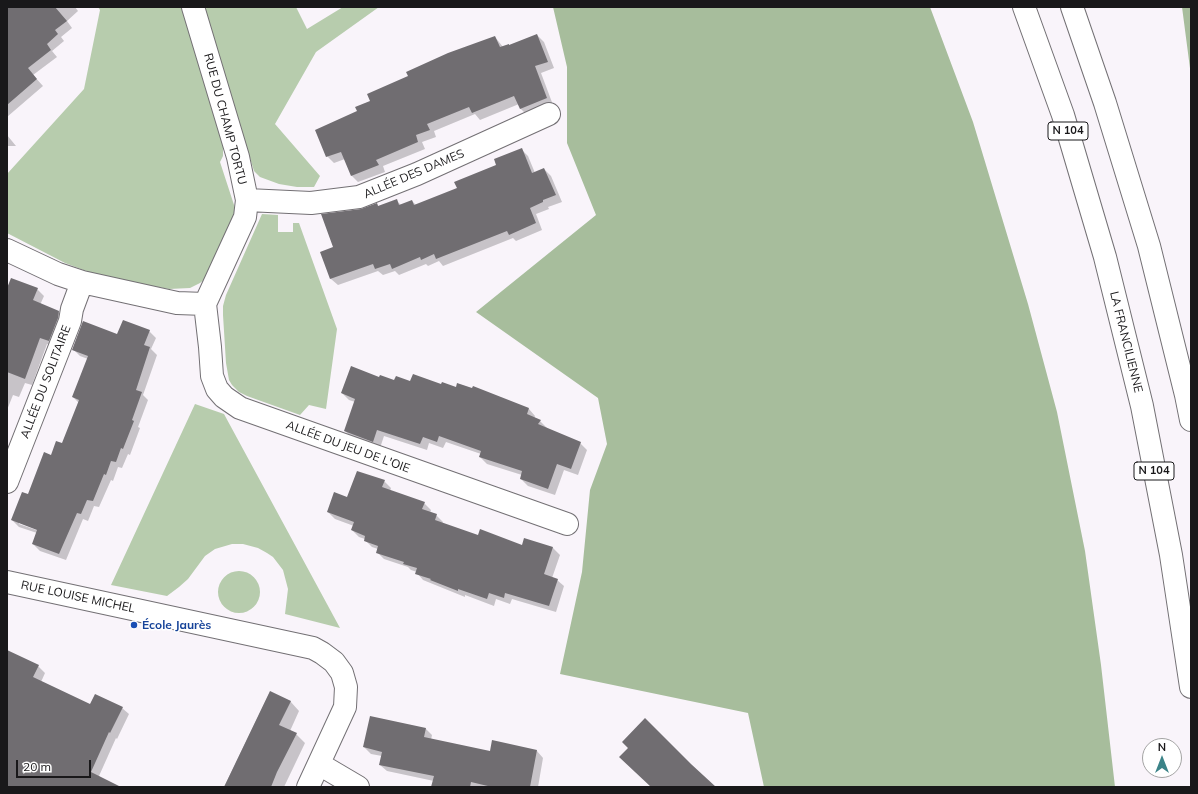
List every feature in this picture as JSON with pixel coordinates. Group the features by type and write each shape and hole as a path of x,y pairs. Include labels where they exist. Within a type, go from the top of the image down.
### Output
{"main road":[{"name":"RUE DU CHAMP TORTU","path":"194,7 238,157 247,200 245,217 205,304"},
{"name":"LA FRANCILIENNE","path":"1024,7 1063,115 1105,257 1142,406 1170,556 1191,687"},
{"path":"1072,7 1105,103 1149,246 1191,420"},
{"name":"ALLÉE DES DAMES","path":"247,200 311,203 359,197 417,174 549,114"},
{"path":"7,250 58,274 82,282 177,303 205,304"},
{"name":"ALLÉE DU SOLITAIRE","path":"7,482 70,321 72,309 82,282"},
{"name":"ALLÉE DU JEU DE L'OIE","path":"205,304 212,376 217,389 224,398 235,405 322,438 567,524"},
{"name":"RUE LOUISE MICHEL","path":"7,582 313,648 322,652 334,662 342,673 346,687 344,707 319,764"},
{"path":"308,787 319,764 358,787"}],"green space":[{"path":"98,7 186,7 223,142 223,156 220,162 235,208 233,218 206,278 190,288 169,289 94,274 65,263 7,233 7,174 84,89 100,10"},
{"path":"204,7 296,7 307,29 343,7 379,7 316,52 275,124 320,176 314,187 297,187 279,184 260,177 254,171"},
{"path":"553,7 930,7 973,122 1028,304 1057,412 1085,551 1101,665 1115,787 764,787 748,713 560,674 582,572 590,490 607,444 598,398 476,312 596,215 567,143 567,67"},
{"path":"1182,7 1191,7 1191,76"},
{"path":"262,214 278,215 278,232 293,232 293,223 299,223 337,329 326,409 309,405 300,415 247,396 239,392 229,380 226,363 223,306 226,295"},
{"path":"195,404 224,414 340,628 285,614 288,589 283,570 273,557 267,553 258,548 243,544 232,544 215,549 205,556 188,579 167,596 111,585"},
{"path":"235,571 243,571 251,574 257,580 260,592 257,604 251,610 243,613 235,613 227,610 221,604 218,596 218,588 221,580 227,574"}],"building":[{"path":"7,7 55,7 67,21 55,30 58,34 47,44 51,50 28,68 37,79 7,105"},
{"path":"537,34 548,62 535,66 547,98 520,109 514,96 472,113 469,107 427,124 430,130 416,135 418,142 376,160 379,165 351,176 341,152 326,157 315,130 357,111 355,107 370,101 367,94 408,76 406,72 448,53 495,36 500,47"},
{"path":"522,148 532,173 544,168 556,195 543,200 543,202 530,208 536,223 509,235 507,231 436,259 434,254 421,260 420,257 392,269 390,264 375,269 373,264 330,279 320,252 333,247 321,214 361,209 377,203 378,206 397,199 399,205 412,200 414,205 457,188 454,182 496,165 494,159"},
{"path":"11,278 38,288 33,300 59,311 58,318 49,341 40,338 25,379 7,372 7,288"},
{"path":"123,320 150,330 144,345 150,347 136,390 142,392 132,420 134,421 123,449 121,448 116,462 111,461 93,501 87,500 81,514 77,513 59,554 32,544 37,530 11,520 22,492 28,494 44,452 51,455 56,441 62,443 79,400 72,397 88,356 72,350 83,321 117,334"},
{"path":"351,366 379,377 380,375 394,380 396,376 410,381 413,374 441,384 442,382 456,387 457,383 472,388 473,386 529,408 527,414 541,420 538,424 581,442 571,469 557,464 548,489 520,479 522,471 479,457 481,451 439,436 437,442 423,437 420,444 377,430 373,442 344,431 355,399 341,393"},
{"path":"357,471 385,480 382,487 425,502 422,509 437,514 435,520 478,535 480,529 522,545 524,538 553,547 544,574 558,579 549,606 505,593 504,598 489,593 487,599 458,589 458,591 430,580 431,579 415,574 417,568 376,553 378,546 364,541 365,536 351,530 354,522 327,512 334,492 347,497"},
{"path":"7,650 39,665 33,677 90,704 95,694 123,707 110,733 109,732 91,772 121,787 7,787"},
{"path":"270,691 291,701 279,725 297,733 271,787 224,787"},
{"path":"370,716 426,728 424,737 490,751 492,740 537,750 530,787 492,787 471,782 470,787 431,787 434,776 379,765 382,752 363,747"},
{"path":"645,718 716,787 651,787 619,757 628,748 622,742"}],"place":[{"name":"École Jaurès","path":"134,625"}]}
